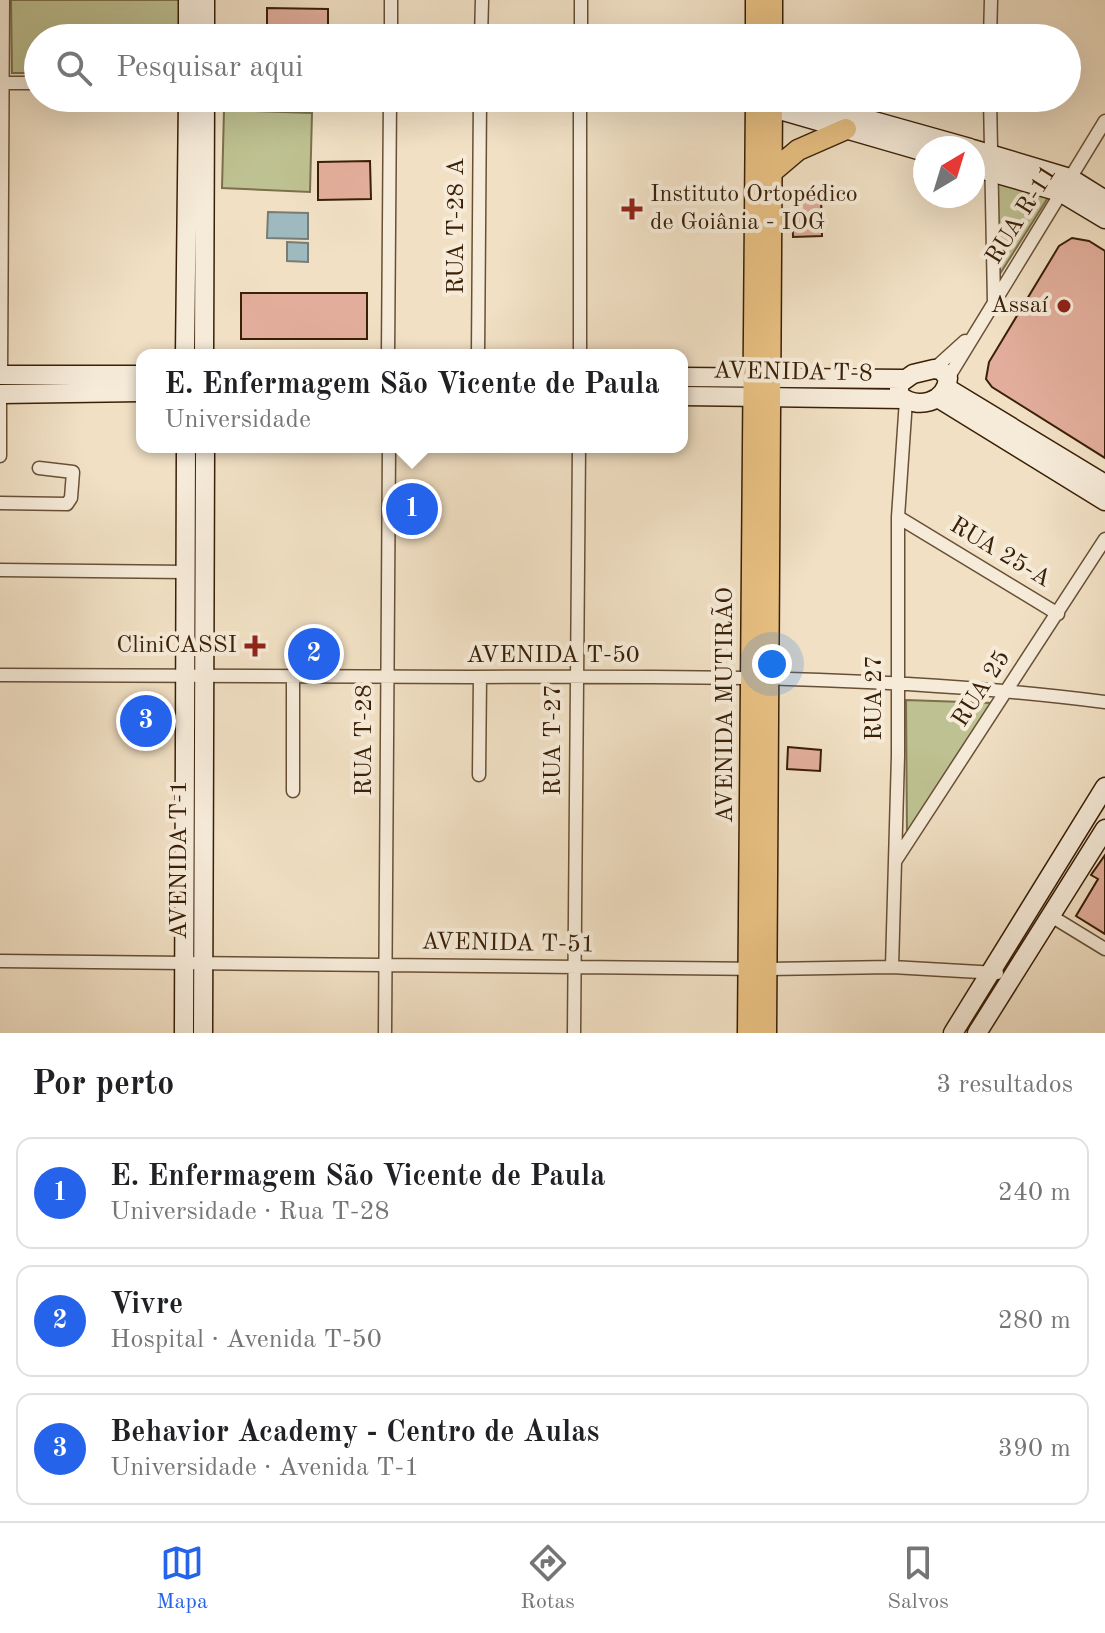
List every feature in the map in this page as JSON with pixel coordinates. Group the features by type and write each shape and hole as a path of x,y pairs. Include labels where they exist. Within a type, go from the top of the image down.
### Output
{"main road":[{"path":"188,0 188,24"},
{"path":"205,0 205,24"},
{"path":"756,0 756,24"},
{"path":"772,0 772,24"},
{"path":"185,349 188,112"},
{"path":"204,349 205,112"},
{"path":"762,387 764,112"},
{"path":"762,387 772,172 765,112"},
{"path":"794,112 913,149"},
{"path":"836,112 913,137"},
{"path":"772,172 798,150 846,129"},
{"path":"985,160 1105,200"},
{"path":"1065,185 1105,219"},
{"path":"0,375 136,375"},
{"name":"AVENIDA T-8","path":"688,378 762,387 928,391"},
{"path":"903,379 898,390 928,391 1105,484"},
{"name":"AVENIDA T-8","path":"688,395 762,387 903,379 928,391"},
{"name":"AVENIDA MUTIRÃO","path":"762,387 759,969 766,1033"},
{"path":"928,391 1105,501"},
{"path":"0,394 136,392"},
{"name":"AVENIDA T-1","path":"186,453 186,676 194,963 203,1033"},
{"name":"AVENIDA T-1","path":"184,1033 194,963 206,676 205,453"},
{"path":"953,1033 1105,787"},
{"path":"977,1033 1105,829"},
{"name":"AVENIDA MUTIRÃO","path":"748,1033 759,969"}],"street":[{"path":"0,375 3,0"},
{"path":"391,0 391,24"},
{"path":"481,24 482,0"},
{"path":"581,0 581,24"},
{"path":"990,24 991,0"},
{"path":"1,83 24,83"},
{"path":"388,349 390,112"},
{"name":"RUA T-28 A","path":"478,349 480,112"},
{"path":"580,112 580,349"},
{"path":"983,136 987,112"},
{"name":"RUA R-11","path":"928,391 976,331 1105,121"},
{"path":"984,208 994,302"},
{"name":"RUA 27","path":"892,967 898,756 898,517 904,428 928,391"},
{"path":"0,394 0,456"},
{"name":"RUA T-28","path":"385,1033 389,453"},
{"name":"RUA T-27","path":"574,1033 579,453"},
{"path":"0,503 67,504 71,498 73,472 39,468"},
{"name":"RUA 25-A","path":"898,517 1058,614"},
{"name":"RUA 25-A","path":"898,535 921,531"},
{"name":"RUA 25","path":"894,863 1105,539"},
{"path":"0,570 186,572"},
{"name":"AVENIDA T-50","path":"0,675 576,677 897,682 1008,690 1105,702"},
{"path":"293,677 293,791"},
{"path":"479,775 480,677"},
{"path":"1051,916 1105,949"},
{"name":"AVENIDA T-51","path":"0,961 759,969 892,967 1015,975"}],"green space":[{"path":"11,0 180,0 181,24 24,24 24,73 12,73"},
{"path":"224,112 312,113 310,192 222,188"},
{"path":"994,178 1049,196 998,277"},
{"path":"906,700 991,703 907,841"}],"water":[{"path":"268,212 308,213 308,239 267,238"},
{"path":"287,242 308,243 308,262 287,261"}],"building":[{"path":"267,8 328,9 328,24 267,24"},
{"path":"370,161 371,199 318,200 318,162"},
{"path":"792,197 821,197 822,236 793,237"},
{"name":"Assaí","path":"1072,238 1089,241 1105,251 1105,458 992,387 986,379 989,362 1059,246"},
{"path":"241,293 367,293 367,339 241,339"},
{"path":"788,747 821,750 820,771 787,769"},
{"path":"1105,855 1105,934 1076,916 1098,879 1091,875"}],"place":[{"name":"Instituto Ortopédico de Goiânia - IOG","path":"632,209"},
{"name":"Assaí","path":"1064,306"},
{"name":"E. Enfermagem São Vicente de Paula","path":"412,509"},
{"name":"CliniCASSI","path":"255,646"},
{"name":"Vivre","path":"314,654"},
{"name":"Behavior Academy - Centro de Aulas","path":"146,721"}]}
